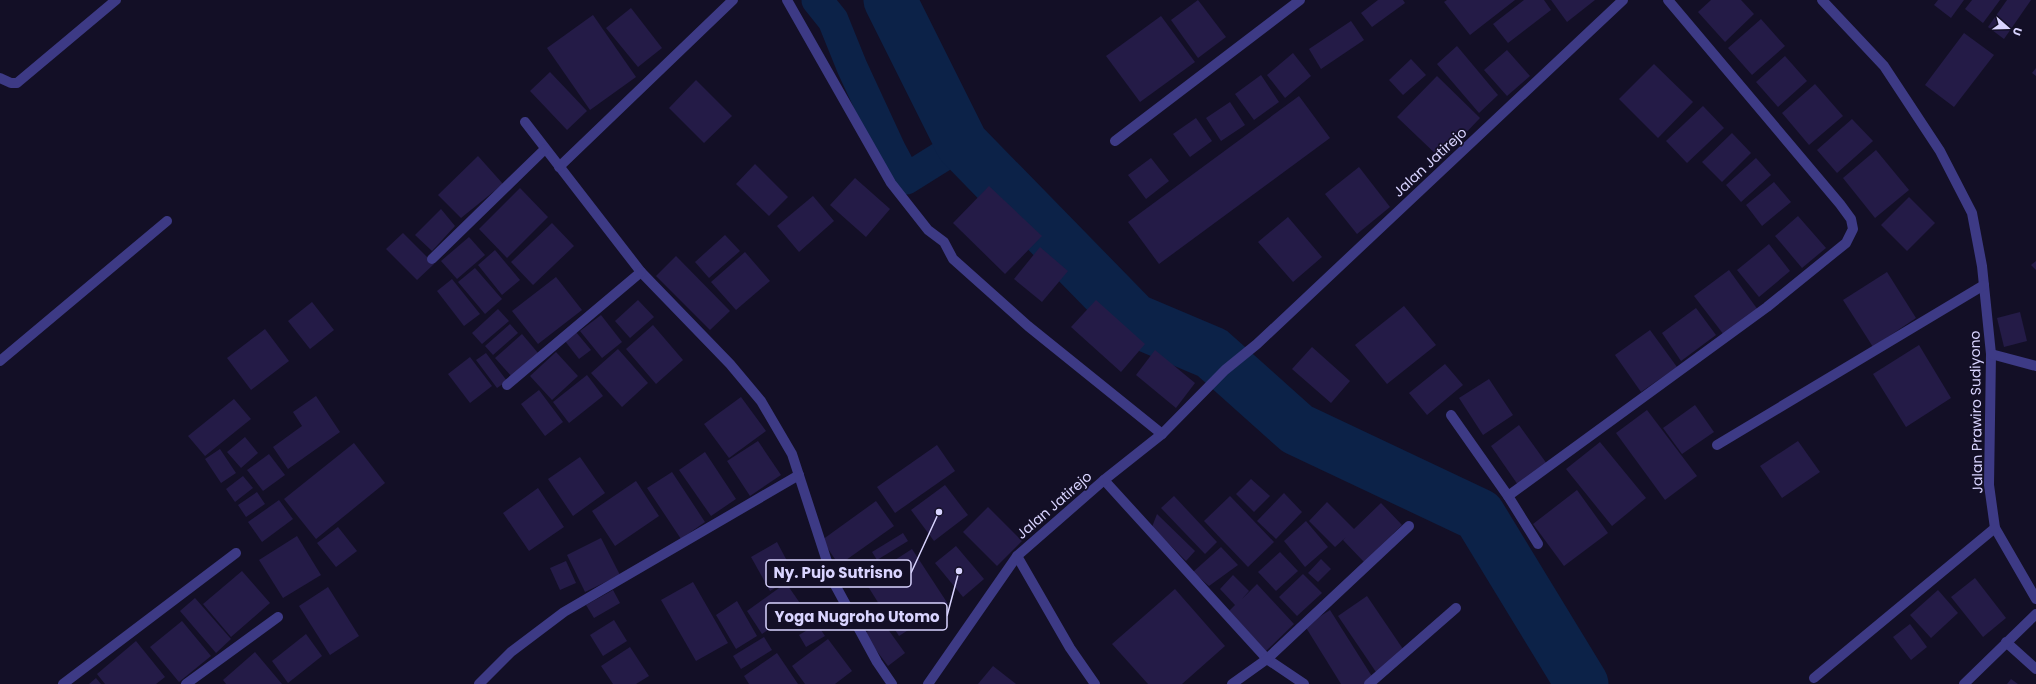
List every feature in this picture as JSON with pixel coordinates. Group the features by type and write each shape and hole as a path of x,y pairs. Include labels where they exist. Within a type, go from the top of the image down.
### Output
{"street":[{"path":"0,78 11,84 17,83 116,0"},
{"path":"559,167 733,0"},
{"path":"787,0 891,183 928,230 944,242 953,258 1028,326 1162,434"},
{"path":"1115,141 1300,0"},
{"name":"Jalan Jatirejo","path":"928,684 1017,556 1104,480 1162,434 1225,370 1257,344 1623,0"},
{"path":"1508,496 1767,307 1846,243 1853,229 1851,219 1840,204 1668,0"},
{"name":"Jalan Prawiro Sudiyono","path":"1827,1 1884,66 1940,151 1972,213 1984,285 1991,354 1989,486 1995,528 2036,599"},
{"path":"525,122 641,272 730,364 761,401 792,454 834,583 877,662 892,684"},
{"path":"432,259 545,149"},
{"path":"0,361 167,221"},
{"path":"506,385 641,272"},
{"path":"1717,445 1984,285"},
{"path":"1991,354 2036,366"},
{"path":"1451,415 1508,496 1538,544"},
{"path":"479,684 511,652 564,612 799,475"},
{"path":"1104,480 1267,659 1304,684"},
{"path":"1232,684 1267,659 1409,526"},
{"path":"1814,678 1995,528"},
{"path":"63,684 236,553"},
{"path":"1017,556 1070,648 1095,684"},
{"path":"1368,684 1456,608"},
{"path":"1964,684 2036,614"},
{"path":"186,684 278,618"},
{"path":"2006,642 2036,669"}],"building":[{"path":"1198,0 1226,37 1198,58 1171,20"},
{"path":"1378,0 1403,0 1405,3 1372,27 1361,13"},
{"path":"1447,0 1515,0 1470,35 1444,2"},
{"path":"1524,0 1544,0 1551,10 1508,43 1493,24"},
{"path":"1551,0 1595,0 1567,22"},
{"path":"1711,0 1741,0 1754,14 1725,42 1698,12"},
{"path":"1938,0 1964,0 1951,18 1934,5"},
{"path":"1972,0 2000,0 1983,23 1965,9"},
{"path":"2007,0 2031,0 2004,39 1988,27"},
{"path":"631,8 662,48 638,67 606,28"},
{"path":"593,15 636,77 590,110 547,48"},
{"path":"1161,16 1195,62 1140,102 1106,56"},
{"path":"1761,19 1785,46 1752,75 1728,48"},
{"path":"1351,21 1364,40 1321,69 1309,49"},
{"path":"1964,33 1994,55 1954,107 1925,85"},
{"path":"1457,46 1498,95 1479,113 1437,64"},
{"path":"1507,50 1530,76 1507,96 1484,70"},
{"path":"1293,53 1311,76 1285,98 1267,75"},
{"path":"1785,56 1807,81 1778,107 1756,82"},
{"path":"1411,59 1426,75 1403,95 1389,80"},
{"path":"1654,64 1693,102 1658,138 1619,99"},
{"path":"2036,68 2036,76 2032,73"},
{"path":"550,72 587,111 567,130 530,91"},
{"path":"1261,75 1279,102 1254,120 1235,94"},
{"path":"1437,76 1480,118 1441,159 1397,117"},
{"path":"696,80 732,116 704,143 669,108"},
{"path":"1815,84 1843,116 1809,145 1782,113"},
{"path":"1299,96 1330,138 1159,264 1128,222"},
{"path":"1230,102 1245,125 1221,141 1206,118"},
{"path":"1703,106 1724,128 1687,163 1666,141"},
{"path":"1196,118 1212,141 1190,157 1173,134"},
{"path":"1852,119 1873,141 1837,173 1817,150"},
{"path":"1732,133 1751,153 1722,182 1702,162"},
{"path":"1876,150 1909,190 1875,218 1843,178"},
{"path":"478,156 503,184 461,218 438,195"},
{"path":"1151,158 1169,181 1146,199 1128,175"},
{"path":"1756,158 1771,175 1741,202 1726,185"},
{"path":"755,164 788,197 769,216 736,184"},
{"path":"1359,167 1390,207 1357,234 1325,194"},
{"path":"855,178 890,209 866,237 830,205"},
{"path":"1774,182 1791,202 1762,226 1746,205"},
{"path":"989,186 1042,236 1005,274 953,223"},
{"path":"520,188 548,217 507,258 479,229"},
{"path":"813,196 834,221 799,252 777,226"},
{"path":"1909,197 1935,223 1907,251 1881,225"},
{"path":"441,209 455,226 432,251 415,235"},
{"path":"1798,216 1826,248 1802,268 1775,236"},
{"path":"1288,217 1322,257 1293,282 1258,242"},
{"path":"552,223 574,246 533,285 511,262"},
{"path":"403,233 434,264 417,280 386,249"},
{"path":"725,235 740,251 709,278 695,262"},
{"path":"469,237 485,255 457,279 441,261"},
{"path":"1769,244 1790,271 1759,297 1737,270"},
{"path":"1040,247 1068,271 1042,302 1014,279"},
{"path":"495,250 520,280 502,295 478,265"},
{"path":"745,252 770,281 736,310 711,282"},
{"path":"676,256 730,311 710,330 656,276"},
{"path":"2036,261 2036,270 2031,265"},
{"path":"475,268 502,299 485,314 458,282"},
{"path":"1729,270 1758,310 1724,335 1694,296"},
{"path":"1887,272 1916,318 1873,347 1843,300"},
{"path":"556,277 582,310 538,344 512,311"},
{"path":"452,279 480,314 464,326 437,291"},
{"path":"638,300 654,317 630,338 615,321"},
{"path":"1096,300 1145,344 1121,372 1071,327"},
{"path":"312,302 334,330 310,349 288,321"},
{"path":"1404,306 1436,345 1387,384 1355,345"},
{"path":"1696,308 1716,335 1681,361 1662,333"},
{"path":"498,309 509,321 482,344 472,333"},
{"path":"2020,312 2027,341 2004,347 1997,318"},
{"path":"601,315 622,342 602,358 580,331"},
{"path":"510,324 518,333 493,355 485,346"},
{"path":"653,325 683,360 656,384 626,349"},
{"path":"265,329 289,361 251,390 227,358"},
{"path":"1650,330 1677,367 1641,392 1615,355"},
{"path":"576,332 591,350 579,359 565,341"},
{"path":"522,334 538,353 512,377 495,358"},
{"path":"1919,345 1951,398 1906,427 1873,374"},
{"path":"1312,347 1350,381 1331,403 1292,369"},
{"path":"618,349 648,383 622,407 591,373"},
{"path":"1155,350 1195,383 1176,408 1136,375"},
{"path":"556,352 578,376 552,400 530,376"},
{"path":"486,353 507,381 497,388 476,360"},
{"path":"470,357 492,386 470,403 448,374"},
{"path":"1445,364 1463,385 1427,415 1409,393"},
{"path":"587,375 603,396 569,423 553,402"},
{"path":"1489,379 1513,415 1483,435 1459,398"},
{"path":"539,390 563,422 545,436 521,404"},
{"path":"316,396 340,432 288,469 273,447 302,426 293,412"},
{"path":"741,397 766,431 729,458 704,424"},
{"path":"234,399 251,419 205,456 188,436"},
{"path":"1695,405 1714,432 1682,454 1663,428"},
{"path":"1647,410 1697,476 1665,500 1616,433"},
{"path":"1519,425 1547,464 1518,485 1491,446"},
{"path":"245,437 258,453 241,468 227,452"},
{"path":"758,441 781,475 750,496 727,461"},
{"path":"1798,441 1820,472 1782,498 1760,466"},
{"path":"1600,442 1646,498 1612,526 1566,469"},
{"path":"354,443 385,483 316,539 284,499"},
{"path":"937,445 955,471 895,513 877,487"},
{"path":"220,449 236,473 221,483 205,459"},
{"path":"705,452 736,499 711,516 679,470"},
{"path":"269,454 285,475 263,491 247,470"},
{"path":"580,457 605,493 573,516 548,479"},
{"path":"672,472 705,522 681,539 647,488"},
{"path":"243,476 253,488 235,502 226,489"},
{"path":"1251,479 1270,496 1254,512 1236,494"},
{"path":"636,481 659,516 615,546 592,511"},
{"path":"945,485 968,515 934,541 911,510"},
{"path":"538,488 564,527 529,551 503,513"},
{"path":"1577,490 1608,533 1564,566 1533,524"},
{"path":"257,492 265,504 246,517 238,505"},
{"path":"1284,493 1302,512 1276,539 1257,521"},
{"path":"1174,496 1217,542 1205,554 1161,508"},
{"path":"1230,496 1274,542 1248,567 1204,521"},
{"path":"279,500 293,519 262,542 248,522"},
{"path":"876,501 894,526 839,565 822,540"},
{"path":"1327,502 1354,529 1381,503 1402,525 1364,562 1343,540 1346,537 1335,547 1309,521"},
{"path":"988,507 1022,541 997,566 963,532"},
{"path":"1157,514 1195,551 1186,561 1152,527"},
{"path":"1306,521 1328,547 1305,567 1284,541"},
{"path":"338,527 357,551 336,567 317,543"},
{"path":"903,533 908,541 877,560 872,552"},
{"path":"297,536 321,575 283,598 259,560"},
{"path":"601,538 620,575 585,592 567,555"},
{"path":"777,542 795,576 770,591 751,557"},
{"path":"956,546 984,579 963,597 935,563"},
{"path":"1221,547 1238,565 1209,586 1193,572"},
{"path":"912,549 948,604 899,636 864,580"},
{"path":"1280,552 1298,571 1276,591 1258,572"},
{"path":"1321,559 1331,569 1318,582 1308,573"},
{"path":"566,561 576,583 560,590 550,568"},
{"path":"242,571 270,603 231,637 203,604"},
{"path":"1303,574 1322,593 1297,616 1279,597"},
{"path":"1233,575 1249,591 1242,599 1257,584 1294,624 1266,651 1229,611 1235,605 1220,589"},
{"path":"1975,578 2006,618 1983,637 1951,597"},
{"path":"693,582 728,643 696,661 661,600"},
{"path":"786,583 802,606 762,634 747,611"},
{"path":"328,587 359,636 330,655 299,606"},
{"path":"1175,589 1225,646 1182,684 1148,684 1112,644"},
{"path":"613,590 620,603 594,618 586,605"},
{"path":"1938,590 1958,613 1931,638 1910,615"},
{"path":"1367,596 1405,652 1376,672 1338,616"},
{"path":"195,598 231,639 216,653 180,611"},
{"path":"737,601 757,636 736,649 716,615"},
{"path":"1330,610 1373,678 1364,684 1341,684 1305,626"},
{"path":"614,620 627,641 603,656 590,635"},
{"path":"182,621 211,656 179,682 150,647"},
{"path":"882,621 905,653 888,666 864,634"},
{"path":"817,624 825,636 806,647 799,635"},
{"path":"1910,624 1927,647 1911,660 1893,637"},
{"path":"306,634 322,656 288,683 272,661"},
{"path":"764,637 772,650 741,669 733,656"},
{"path":"828,639 852,671 835,684 805,684 792,666"},
{"path":"136,641 165,677 156,684 105,684 97,674"},
{"path":"630,647 649,676 636,684 613,684 601,666"},
{"path":"255,652 282,684 226,684 223,680"},
{"path":"777,653 798,684 749,684 744,676"},
{"path":"993,666 1016,684 978,684"},
{"path":"96,678 101,684 89,684"},
{"path":"2011,679 2018,684 2007,684"}],"waterway":[{"path":"817,0 833,20 852,67 890,149 906,179 962,144"},
{"path":"890,0 962,144 1134,320 1212,353 1297,429 1479,515 1582,684"}],"place":[{"name":"Ny. Pujo Sutrisno","path":"939,512"},
{"name":"Yoga Nugroho Utomo","path":"959,571"}]}
